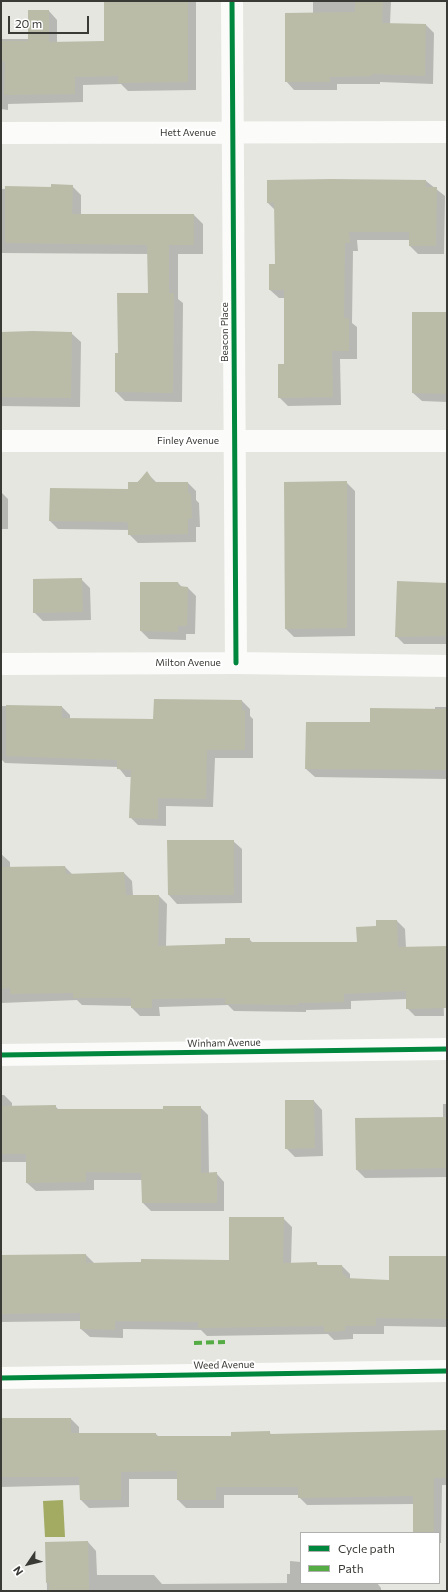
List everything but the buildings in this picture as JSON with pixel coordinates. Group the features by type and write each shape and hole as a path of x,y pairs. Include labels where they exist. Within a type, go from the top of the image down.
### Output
{"street":[{"name":"Beacon Place","path":"232,1 236,663"},
{"name":"Hett Avenue","path":"1,133 447,132"},
{"name":"Finley Avenue","path":"1,441 447,441"},
{"name":"Milton Avenue","path":"1,664 236,663 447,666"},
{"name":"Winham Avenue","path":"1,1055 447,1050"},
{"name":"Weed Avenue","path":"1,1378 447,1371"}],"shaded area":[{"path":"63,1500 65,1537 45,1537 43,1501"}],"marked path":[{"path":"194,1343 225,1342"}],"cycle path":[{"path":"232,1 236,663"},
{"path":"1,1055 447,1049"},
{"path":"1,1378 447,1371"}]}
